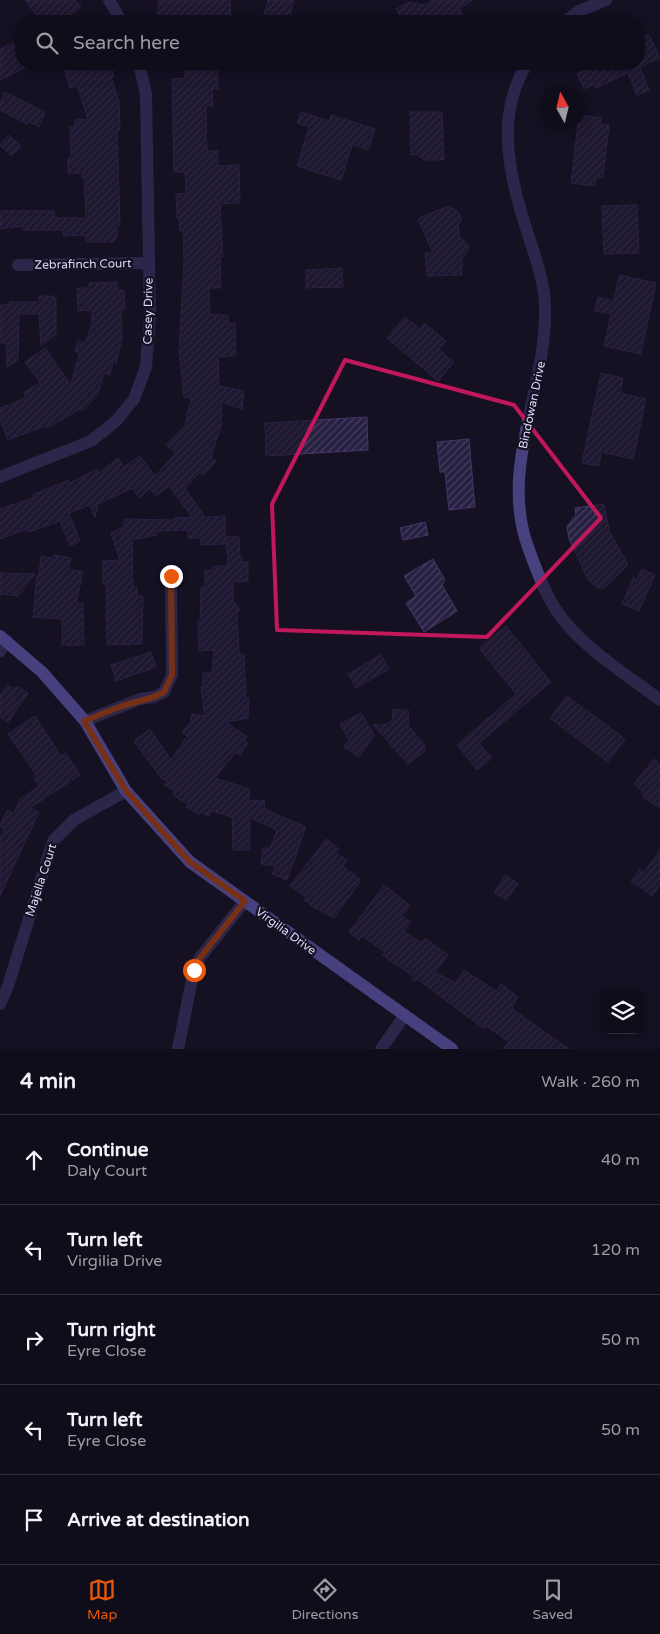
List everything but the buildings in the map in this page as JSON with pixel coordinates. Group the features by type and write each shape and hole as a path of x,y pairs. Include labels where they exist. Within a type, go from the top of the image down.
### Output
{"street":[{"path":"109,0 118,15"},
{"path":"574,15 606,0"},
{"name":"Casey Drive","path":"0,477 91,442 116,421 134,399 146,367 150,316 146,94 140,70"},
{"name":"Bindowan Drive","path":"523,70 511,103 507,130 510,166 538,266 545,307 544,349 520,460 519,503 527,544 542,583 563,620 591,650 660,700"},
{"name":"Zebrafinch Court","path":"18,265 149,263"},
{"path":"84,721 122,706 154,697 164,692 169,684 172,675 171,576"},
{"name":"Virgilia Drive","path":"2,643 42,672 84,721 126,791 190,862 452,1049"},
{"name":"Majella Court","path":"0,1004 8,986 53,841 74,820 126,791"},
{"path":"178,1049 194,970 199,959 245,901"},
{"path":"380,1049 405,1015"}],"highlighted area":[{"path":"345,360 514,405 601,518 487,637 277,630 272,504"}],"route":[{"path":"171,576 172,675 169,684 164,692 154,697 140,699 84,721 126,791 190,862 245,901 199,959 194,970"}]}
